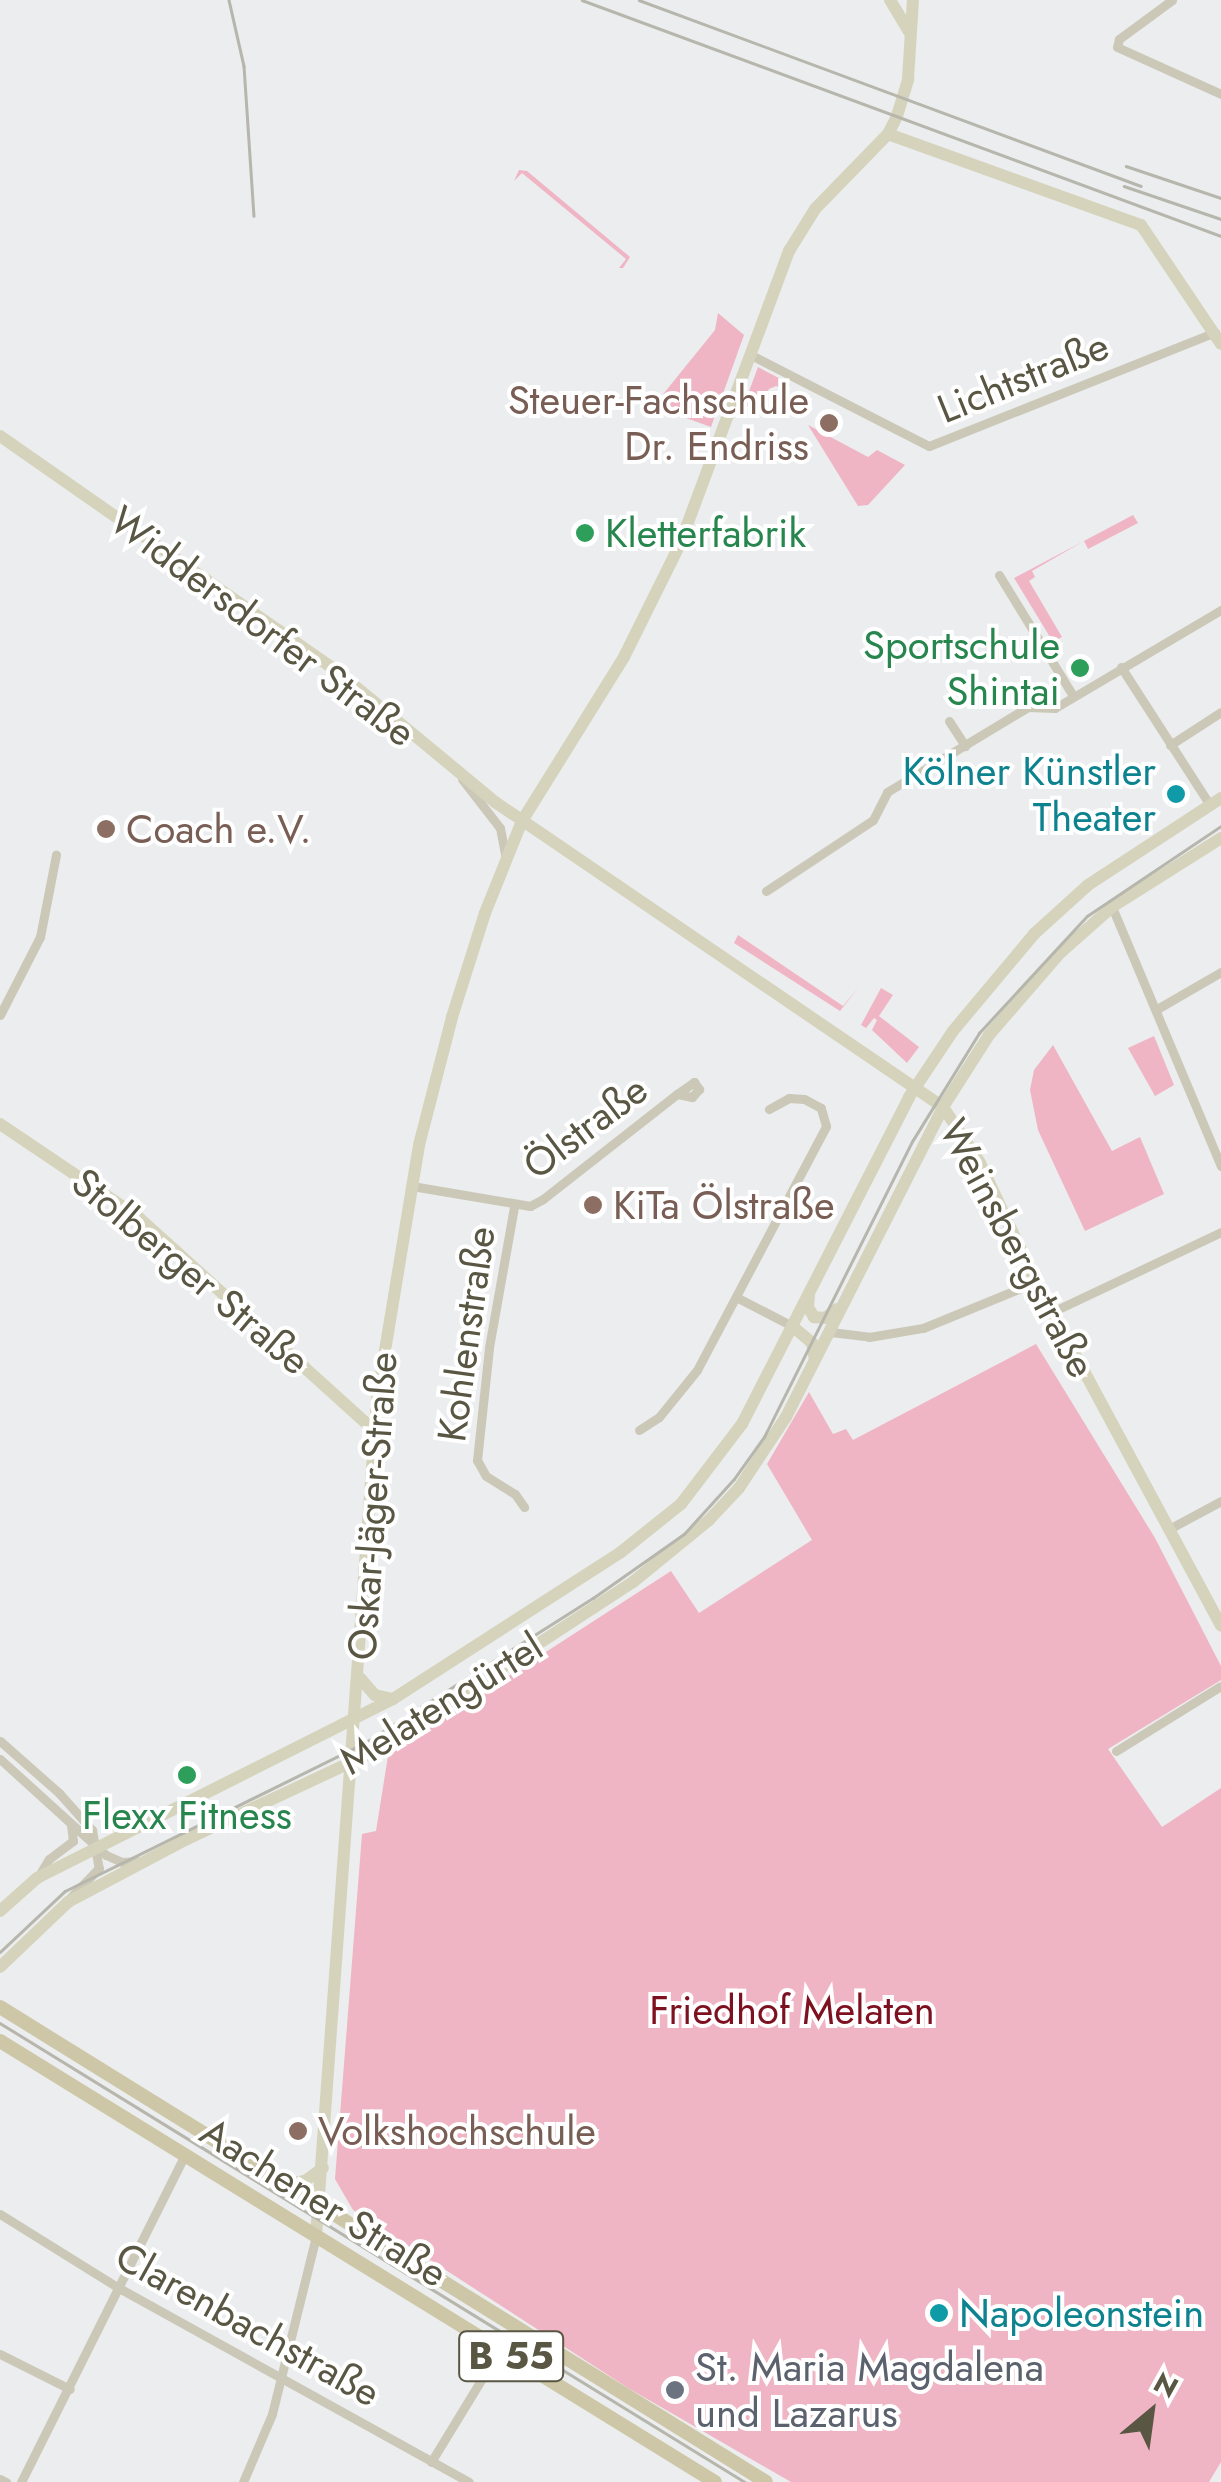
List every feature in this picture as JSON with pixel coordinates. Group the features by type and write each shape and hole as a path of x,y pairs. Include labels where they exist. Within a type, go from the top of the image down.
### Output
{"main road":[{"path":"890,0 912,36"},
{"path":"913,0 904,98 888,134 1141,225 1218,338"},
{"name":"Oskar-Jäger-Straße","path":"316,2236 360,1678 374,1430 393,1284 412,1186 462,981 522,821 646,616 682,539 748,354 799,232 836,184 888,134"},
{"name":"Widdersdorfer Straße","path":"0,436 338,672 462,780 522,821"},
{"name":"Melatengürtel","path":"0,1911 37,1878 356,1721 393,1699 621,1552 680,1504 742,1424 917,1086 993,980 1044,924 1097,878 1215,802"},
{"name":"Weinsbergstraße","path":"522,821 917,1086 944,1108 980,1163 1036,1282 1221,1625"},
{"name":"Melatengürtel","path":"0,1966 68,1902 144,1861 352,1762 672,1554 738,1488 786,1417 944,1108 989,1034 1029,986 1112,907 1221,838"},
{"name":"Stolberger Straße","path":"0,1124 138,1217 374,1430"},
{"path":"810,1288 808,1308 814,1317 829,1317 841,1304"},
{"path":"792,1326 812,1344 815,1362"},
{"path":"360,1678 375,1694 393,1699"},
{"name":"Aachener Straße","path":"0,2006 766,2482"},
{"name":"Aachener Straße","path":"0,2041 708,2480"},
{"path":"284,2184 305,2181 323,2168"},
{"path":"316,2236 328,2222 345,2222"}],"street":[{"path":"1169,2 1119,39 1120,50 1166,65 1221,94"},
{"name":"Lichtstraße","path":"748,354 929,446 1218,338"},
{"path":"999,575 1072,694"},
{"path":"766,890 873,820 887,792 1028,706 1056,708 1072,694 1221,610"},
{"path":"1121,667 1170,744 1215,802"},
{"path":"1170,744 1221,712"},
{"path":"949,721 966,746"},
{"path":"462,780 500,828 506,859"},
{"path":"0,1016 40,937 56,855"},
{"path":"1112,907 1221,1166"},
{"path":"1156,1009 1221,972"},
{"name":"Ölstraße","path":"412,1186 514,1207 530,1206 678,1094"},
{"path":"640,1430 659,1417 684,1389 738,1298 826,1126 821,1108 804,1099 789,1098 769,1108"},
{"name":"Kohlenstraße","path":"514,1207 489,1348 477,1460 486,1476 515,1494 524,1507"},
{"path":"1052,1312 1221,1232"},
{"path":"831,1332 868,1338 923,1328 1036,1282"},
{"path":"738,1298 792,1326"},
{"path":"1170,1530 1221,1501"},
{"path":"1116,1751 1221,1686"},
{"path":"0,1742 50,1784 92,1830 114,1840"},
{"path":"0,1758 97,1847 122,1862 144,1861"},
{"path":"37,1878 49,1859 73,1841 70,1821"},
{"path":"68,1902 99,1868 92,1830"},
{"path":"21,2482 186,2153"},
{"name":"Clarenbachstraße","path":"0,2214 120,2288 469,2482"},
{"path":"243,2482 282,2378 316,2236"},
{"path":"432,2462 500,2350"},
{"path":"0,2354 70,2389"}],"green space":[{"path":"519,170 527,171 630,257 623,268 619,268 626,259 522,173 514,181"},
{"path":"718,313 744,335 711,427 664,410 660,398 715,330"},
{"path":"758,367 790,384 787,390 776,386 769,389 757,410 744,405"},
{"path":"808,425 868,457 877,450 905,465 868,505 858,506"},
{"path":"1133,515 1138,523 1088,549 1084,541 1032,571 1035,577 1029,581 1062,637 1053,642 1014,578"},
{"path":"738,935 843,1006 859,987 840,1011 734,943"},
{"path":"881,988 893,995 879,1016 919,1047 907,1063 872,1030 877,1020 874,1018 866,1028 861,1025"},
{"path":"1154,1036 1174,1085 1155,1096 1128,1048"},
{"path":"1053,1045 1112,1151 1140,1137 1164,1194 1085,1231 1038,1130 1030,1090 1034,1070"},
{"name":"Friedhof Melaten","path":"1036,1344 1155,1538 1221,1666 1221,1680 1108,1749 1162,1827 1221,1788 1221,2462 1209,2482 791,2482 628,2388 353,2210 335,2179 362,1834 376,1831 388,1756 481,1694 671,1571 699,1613 812,1540 767,1464 809,1392 833,1434 846,1429 853,1440"}],"tram line":[{"path":"0,1952 65,1891 366,1742 593,1598 684,1534 734,1479 764,1437 913,1140 979,1033 1087,916 1221,826"},
{"path":"0,2023 745,2482"}],"railway":[{"path":"229,0 244,66 254,216"},
{"path":"582,0 1221,236"},
{"path":"639,0 1141,186"},
{"path":"1126,166 1221,198"},
{"path":"1124,186 1221,219"}],"place":[{"name":"Steuer-Fachschule Dr. Endriss","path":"829,423"},
{"name":"Kletterfabrik","path":"585,533"},
{"name":"Sportschule Shintai","path":"1080,668"},
{"name":"Kölner Künstler Theater","path":"1176,794"},
{"name":"Coach e.V.","path":"106,829"},
{"name":"KiTa Ölstraße","path":"593,1205"},
{"name":"Flexx Fitness","path":"187,1775"},
{"name":"Volkshochschule","path":"298,2131"},
{"name":"Napoleonstein","path":"939,2313"},
{"name":"St. Maria Magdalena und Lazarus","path":"675,2390"}]}
